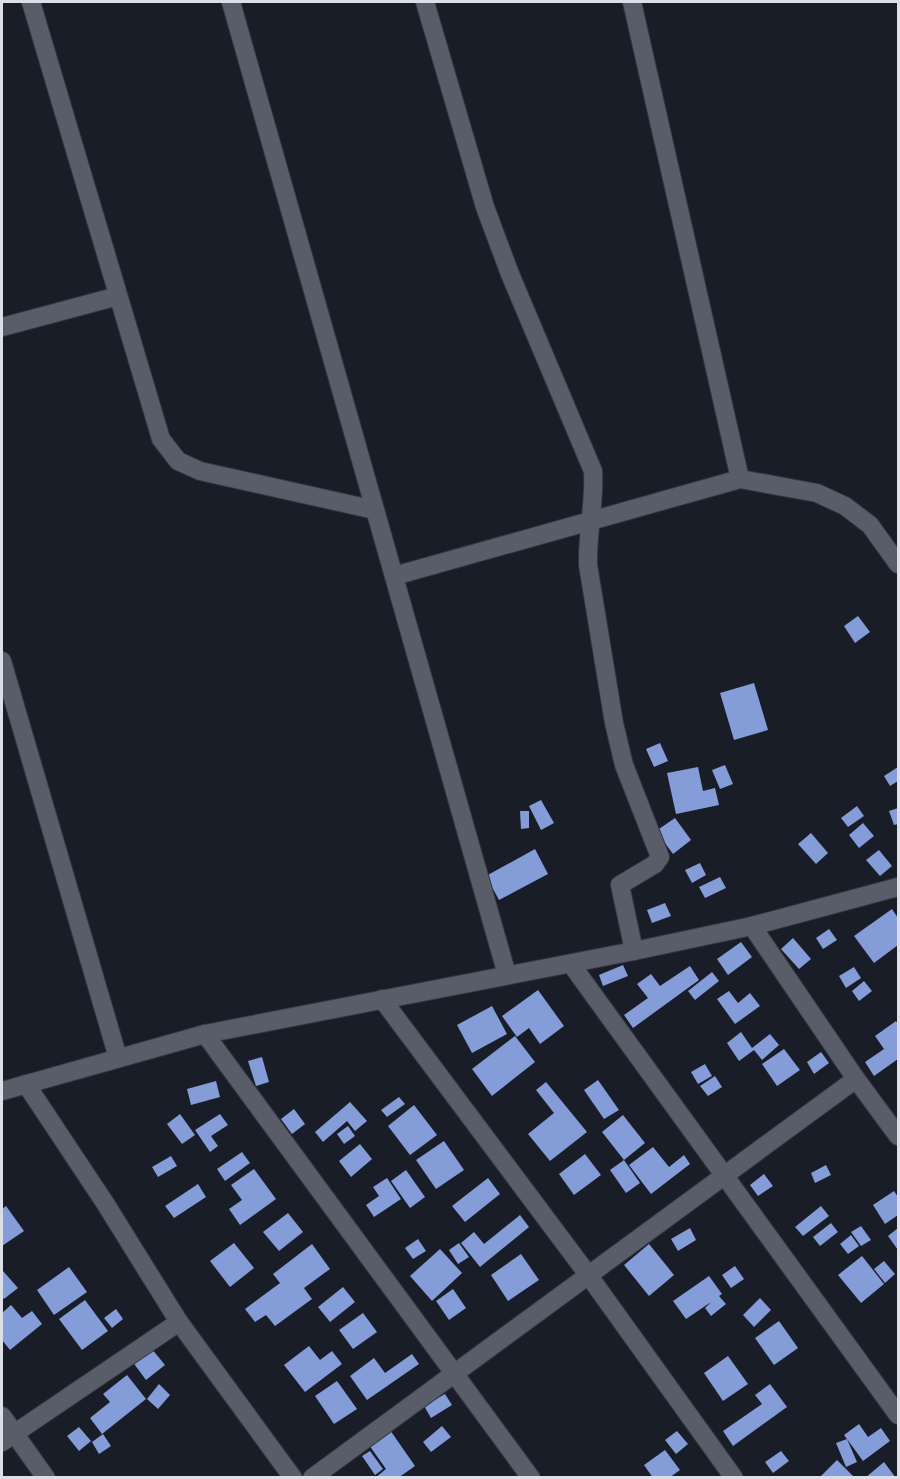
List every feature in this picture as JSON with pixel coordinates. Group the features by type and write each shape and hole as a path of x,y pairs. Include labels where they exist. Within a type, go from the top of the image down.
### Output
{"street":[{"path":"31,2 161,439 178,461 200,471 375,510"},
{"path":"231,2 507,975"},
{"path":"425,2 485,207 510,274 593,471 594,487 587,545 588,565 614,723 624,765 660,856 655,864 620,885 634,951"},
{"path":"632,2 740,479"},
{"path":"2,327 118,296"},
{"path":"394,576 740,479 817,493 845,506 870,525 898,564"},
{"path":"2,661 118,1058"},
{"path":"2,1091 206,1034 571,964 752,926 898,887"},
{"path":"752,926 856,1079 898,1136"},
{"path":"571,964 898,1415"},
{"path":"382,999 589,1276 735,1478"},
{"path":"206,1034 531,1478"},
{"path":"312,1478 856,1079"},
{"path":"26,1084 105,1203 179,1322 293,1478"},
{"path":"8,1438 179,1322"},
{"path":"2,1416 8,1438 46,1478"}],"building":[{"path":"858,616 870,632 855,643 844,626"},
{"path":"754,683 768,730 734,740 720,693"},
{"path":"660,743 668,761 654,767 646,749"},
{"path":"725,765 733,784 720,789 712,770"},
{"path":"698,767 703,791 715,788 719,805 676,814 667,773"},
{"path":"898,767 898,781 890,786 884,776"},
{"path":"541,800 554,823 541,830 529,806"},
{"path":"857,806 864,816 848,827 841,818"},
{"path":"898,808 898,824 894,825 889,811"},
{"path":"520,811 529,811 529,828 521,829"},
{"path":"675,818 691,840 673,854 656,831"},
{"path":"863,823 874,836 859,848 849,835"},
{"path":"811,833 828,853 816,864 798,844"},
{"path":"535,849 548,874 499,900 486,876"},
{"path":"879,850 892,866 880,876 866,860"},
{"path":"700,863 706,875 692,883 685,870"},
{"path":"720,877 726,888 705,898 699,887"},
{"path":"665,903 671,916 652,923 647,910"},
{"path":"892,909 898,918 898,945 874,963 854,936"},
{"path":"829,929 837,940 823,949 816,938"},
{"path":"793,938 811,959 799,969 781,949"},
{"path":"741,942 752,957 728,975 717,959"},
{"path":"623,965 628,976 603,986 599,975"},
{"path":"690,966 699,980 633,1028 624,1015 648,998 637,984 651,974 660,986"},
{"path":"854,967 861,978 846,988 839,976"},
{"path":"712,972 719,981 695,1000 688,991"},
{"path":"864,981 872,991 859,1001 852,991"},
{"path":"538,990 564,1026 540,1044 529,1028 517,1037 502,1016"},
{"path":"729,991 738,1003 750,993 760,1006 735,1024 717,999"},
{"path":"492,1006 507,1034 472,1053 457,1025"},
{"path":"896,1021 898,1024 898,1059 874,1076 865,1062 884,1049 875,1036"},
{"path":"741,1032 752,1048 770,1034 779,1045 762,1060 754,1050 739,1061 727,1043"},
{"path":"515,1036 535,1062 492,1096 472,1069"},
{"path":"784,1049 800,1070 777,1086 762,1064"},
{"path":"821,1052 829,1063 814,1074 807,1062"},
{"path":"262,1057 269,1082 256,1086 248,1061"},
{"path":"705,1064 712,1076 698,1084 691,1072"},
{"path":"715,1076 722,1087 708,1096 700,1086"},
{"path":"598,1080 619,1110 604,1119 584,1090"},
{"path":"216,1081 220,1097 191,1105 187,1089"},
{"path":"546,1082 587,1132 550,1161 528,1134 554,1113 536,1090"},
{"path":"399,1097 405,1104 387,1117 381,1110"},
{"path":"350,1102 367,1121 355,1131 347,1121 323,1142 315,1132"},
{"path":"414,1105 437,1135 410,1155 388,1126"},
{"path":"294,1109 305,1124 292,1134 281,1119"},
{"path":"180,1114 195,1135 182,1144 167,1124"},
{"path":"220,1114 228,1125 211,1136 218,1146 210,1152 195,1130"},
{"path":"623,1115 645,1143 624,1160 602,1132"},
{"path":"348,1126 355,1136 344,1144 337,1134"},
{"path":"444,1141 464,1170 436,1189 416,1160"},
{"path":"360,1144 372,1159 351,1177 339,1161"},
{"path":"653,1147 669,1167 684,1155 690,1164 651,1194 629,1165"},
{"path":"242,1152 250,1163 225,1181 217,1169"},
{"path":"585,1154 601,1175 574,1195 559,1174"},
{"path":"171,1156 177,1166 158,1177 152,1167"},
{"path":"624,1160 640,1183 626,1193 610,1170"},
{"path":"826,1165 831,1175 815,1183 811,1173"},
{"path":"254,1169 276,1199 240,1225 229,1209 242,1200 231,1185"},
{"path":"406,1170 425,1197 410,1208 391,1181"},
{"path":"764,1174 773,1186 758,1196 750,1185"},
{"path":"387,1178 401,1199 374,1217 366,1205 379,1196 373,1187"},
{"path":"488,1178 500,1194 465,1222 452,1206"},
{"path":"198,1184 206,1197 174,1218 165,1206"},
{"path":"894,1191 898,1197 898,1215 885,1224 873,1205"},
{"path":"6,1206 24,1231 2,1246 2,1209"},
{"path":"821,1206 829,1216 803,1236 795,1227"},
{"path":"288,1213 303,1232 279,1251 263,1232"},
{"path":"520,1215 529,1227 480,1267 461,1243 474,1232 484,1244"},
{"path":"831,1223 838,1232 820,1246 813,1237"},
{"path":"861,1226 871,1240 861,1246 851,1232"},
{"path":"690,1228 696,1240 678,1251 671,1239"},
{"path":"898,1228 898,1250 888,1236"},
{"path":"851,1235 859,1246 848,1254 840,1244"},
{"path":"418,1239 426,1251 413,1259 405,1248"},
{"path":"234,1243 254,1268 230,1287 210,1261"},
{"path":"459,1243 469,1257 458,1264 449,1250"},
{"path":"312,1244 330,1269 304,1288 312,1299 275,1326 266,1315 255,1322 245,1309 280,1283 273,1274"},
{"path":"649,1244 674,1275 649,1296 624,1265"},
{"path":"440,1249 462,1273 432,1301 410,1276"},
{"path":"521,1254 539,1280 508,1301 491,1275"},
{"path":"862,1256 884,1284 861,1303 838,1275"},
{"path":"884,1261 895,1274 885,1283 874,1269"},
{"path":"735,1266 744,1279 731,1288 722,1275"},
{"path":"69,1267 87,1292 54,1315 37,1290"},
{"path":"3,1271 18,1288 4,1299 2,1296"},
{"path":"709,1276 722,1294 719,1296 726,1304 711,1316 705,1308 711,1302 686,1319 673,1301"},
{"path":"343,1287 355,1302 330,1322 318,1307"},
{"path":"453,1289 466,1308 449,1320 436,1301"},
{"path":"760,1298 771,1310 754,1327 743,1315"},
{"path":"85,1300 108,1331 82,1350 59,1319"},
{"path":"11,1305 22,1318 32,1311 42,1324 10,1350 2,1340 2,1313"},
{"path":"116,1309 123,1319 112,1328 104,1318"},
{"path":"363,1313 377,1332 353,1349 339,1330"},
{"path":"779,1321 798,1348 774,1365 755,1338"},
{"path":"147,1343 165,1365 146,1380 129,1357"},
{"path":"309,1346 320,1360 332,1351 342,1364 305,1392 284,1365"},
{"path":"412,1354 419,1364 367,1400 350,1376 374,1358 385,1373"},
{"path":"728,1356 748,1384 723,1401 704,1373"},
{"path":"127,1375 146,1399 102,1434 90,1418 110,1402 103,1394"},
{"path":"337,1381 357,1409 334,1424 315,1396"},
{"path":"159,1384 170,1395 158,1409 147,1399"},
{"path":"770,1384 787,1407 733,1446 723,1431 762,1404 755,1395"},
{"path":"445,1394 452,1405 431,1418 424,1406"},
{"path":"859,1424 868,1437 881,1428 890,1441 863,1461 844,1435"},
{"path":"442,1426 451,1437 431,1452 423,1442"},
{"path":"79,1427 91,1441 79,1451 67,1436"},
{"path":"390,1430 415,1466 398,1478 375,1478 386,1469 369,1445"},
{"path":"677,1431 688,1444 676,1454 665,1440"},
{"path":"103,1434 111,1446 99,1454 92,1442"},
{"path":"847,1439 857,1462 846,1467 836,1443"},
{"path":"665,1450 680,1470 669,1478 653,1478 644,1465"},
{"path":"370,1451 383,1469 375,1475 362,1456"},
{"path":"781,1451 789,1461 773,1473 765,1462"},
{"path":"837,1460 855,1478 819,1478"},
{"path":"884,1462 896,1478 865,1478"}]}
